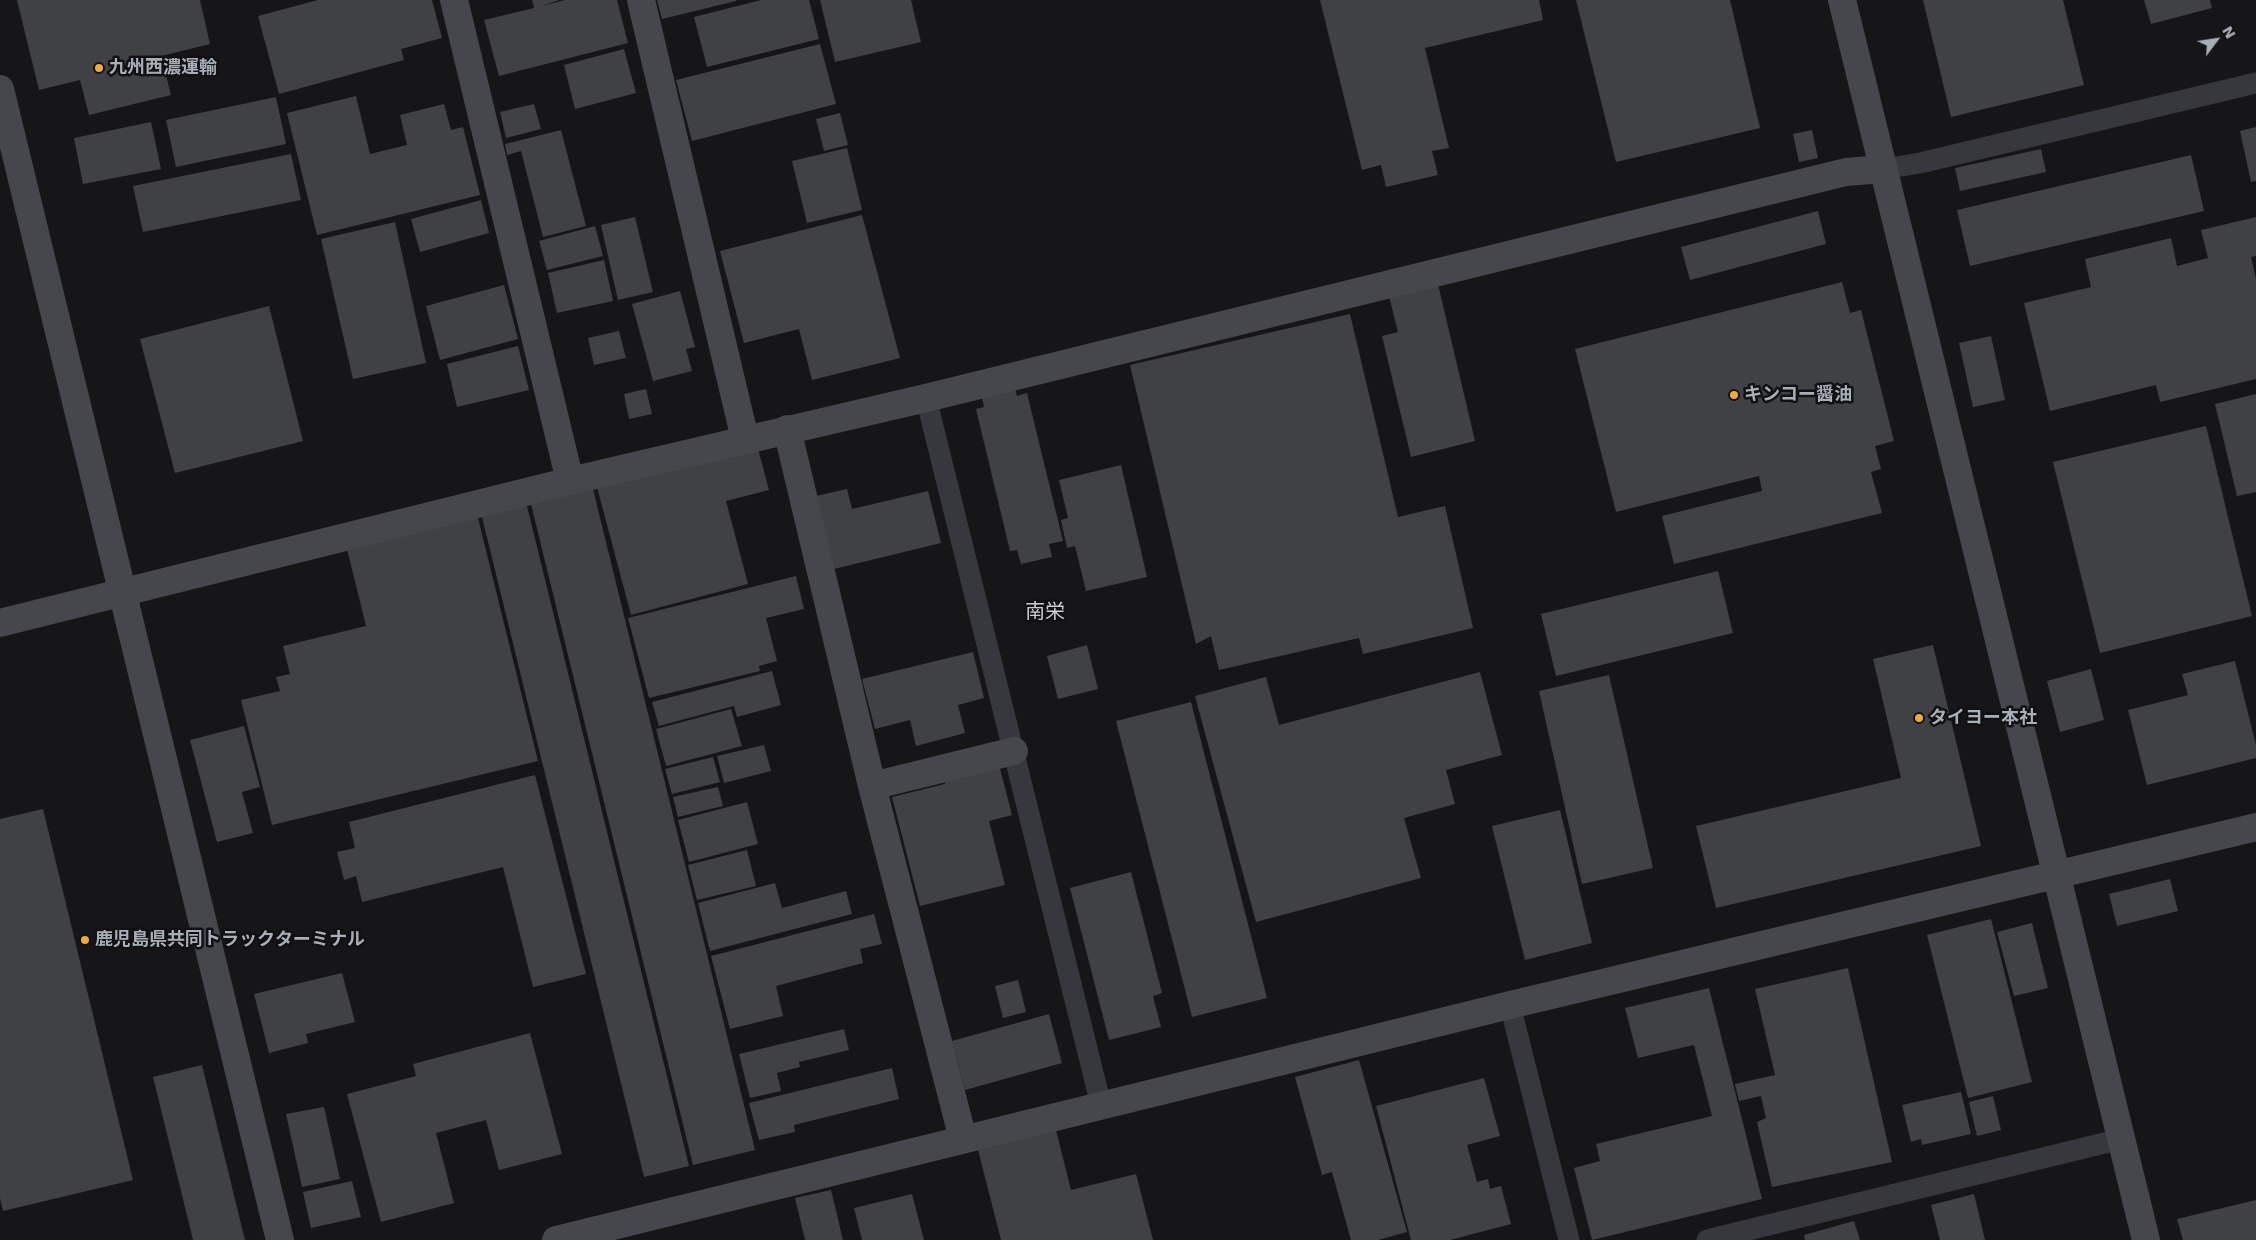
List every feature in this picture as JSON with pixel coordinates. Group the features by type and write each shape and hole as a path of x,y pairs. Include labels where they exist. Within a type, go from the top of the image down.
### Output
{"street":[{"path":"454,0 570,481"},
{"path":"641,0 745,439"},
{"path":"1842,0 2146,1240"},
{"path":"0,623 570,481 926,398 1838,174 1920,163 2256,83"},
{"path":"0,89 280,1240"},
{"path":"926,398 1101,1105"},
{"path":"787,429 872,786 963,1139"},
{"path":"872,786 1014,751"},
{"path":"556,1240 1510,1005 2256,827"},
{"path":"1510,1005 1569,1240"},
{"path":"1707,1240 2121,1140"}],"building":[{"name":"九州西濃運輸","path":"17,0 200,0 210,44 161,56 171,95 89,115 80,80 39,90"},
{"path":"318,0 432,0 442,38 401,49 404,60 279,94 258,16"},
{"path":"532,0 559,0 542,6 565,0 617,0 628,43 499,76 484,20 534,8"},
{"path":"657,0 736,0 736,1 662,19"},
{"path":"761,0 809,0 819,39 707,67 694,17"},
{"path":"820,0 911,0 921,42 835,62"},
{"path":"1320,0 1539,0 1543,20 1425,48 1449,148 1432,151 1438,175 1386,187 1381,165 1362,170"},
{"path":"1576,0 1730,0 1760,128 1616,162"},
{"path":"1923,0 2063,0 2084,85 1951,117"},
{"path":"2144,0 2210,0 2212,8 2151,24"},
{"path":"820,44 836,104 692,141 676,80"},
{"path":"624,49 636,93 575,109 564,65"},
{"path":"356,96 370,154 407,145 400,115 444,104 451,130 463,127 480,195 317,235 287,113"},
{"path":"276,97 286,144 176,167 166,120"},
{"path":"534,104 541,129 506,138 500,112"},
{"path":"840,113 848,145 824,151 816,119"},
{"path":"151,122 161,169 83,184 74,138"},
{"path":"2256,127 2256,181 2251,182 2240,131"},
{"path":"561,130 586,226 543,237 521,151 507,155 505,144"},
{"path":"1812,130 1818,158 1799,162 1793,134"},
{"path":"847,148 862,210 807,223 792,161"},
{"path":"2041,149 2046,172 1960,191 1955,168"},
{"path":"291,154 301,200 143,232 133,186"},
{"path":"2191,155 2204,211 1970,266 1957,210"},
{"path":"481,200 489,233 420,252 411,219"},
{"path":"1818,211 1826,244 1690,280 1681,247"},
{"path":"862,215 900,358 812,380 799,329 744,343 720,251"},
{"path":"635,217 653,292 618,300 601,225"},
{"path":"2256,217 2256,256 2251,257 2256,279 2256,379 2160,402 2156,385 2050,411 2024,303 2091,287 2085,259 2171,238 2177,266 2208,258 2201,230"},
{"path":"395,222 426,363 353,379 321,239"},
{"path":"595,226 603,256 547,270 539,241"},
{"path":"604,260 613,301 557,313 548,273"},
{"name":"キンコー醤油","path":"1842,282 1850,313 1861,310 1894,441 1875,446 1881,469 1871,472 1882,513 1674,564 1662,516 1762,491 1759,476 1616,512 1575,349"},
{"path":"1438,284 1475,441 1411,457 1382,336 1398,332 1389,296"},
{"path":"504,285 518,339 440,360 426,306"},
{"path":"680,291 695,347 686,349 692,371 653,381 632,304"},
{"path":"269,306 303,441 175,473 140,339"},
{"path":"1350,314 1398,517 1445,506 1473,628 1363,654 1359,638 1219,670 1211,636 1196,644 1130,365"},
{"path":"619,331 626,358 594,365 588,338"},
{"path":"1991,336 2005,400 1973,407 1959,343"},
{"path":"518,346 529,390 457,407 447,364"},
{"path":"1013,380 1017,396 1027,393 1063,541 1049,544 1052,557 1021,564 1017,550 1010,551 976,409 984,407 980,388"},
{"path":"646,389 652,414 629,419 624,394"},
{"path":"2256,394 2256,492 2237,496 2215,404"},
{"path":"2206,426 2252,616 2100,653 2053,462"},
{"path":"757,445 769,490 726,501 748,584 631,615 597,487"},
{"path":"1121,465 1147,577 1086,591 1075,546 1067,548 1061,520 1068,518 1059,480"},
{"path":"592,485 755,1150 693,1165 530,500"},
{"path":"847,489 852,509 928,491 941,543 834,569 816,496"},
{"path":"526,502 689,1166 644,1177 481,513"},
{"path":"477,514 538,761 272,825 241,700 280,691 276,677 290,674 283,646 366,626 346,545"},
{"path":"1718,571 1733,633 1556,676 1541,614"},
{"path":"796,576 804,609 766,618 777,661 759,666 760,671 649,698 628,618"},
{"path":"1087,645 1098,689 1058,699 1047,656"},
{"name":"タイヨー本社","path":"1933,645 1981,846 1716,908 1696,826 1901,778 1873,659"},
{"path":"973,652 984,698 958,705 965,733 916,746 910,720 875,729 862,679"},
{"path":"2235,661 2256,745 2256,758 2147,785 2128,710 2188,695 2182,674"},
{"path":"2091,669 2104,720 2060,732 2047,681"},
{"path":"772,671 781,705 737,717 734,706 659,726 652,702"},
{"path":"1480,672 1502,755 1446,770 1455,804 1404,818 1421,878 1256,922 1195,696 1266,677 1279,725"},
{"path":"1609,675 1653,868 1582,884 1539,691"},
{"path":"1191,702 1267,998 1192,1017 1116,721"},
{"path":"731,709 742,746 666,766 656,729"},
{"path":"244,726 260,787 242,792 253,833 217,842 190,740"},
{"path":"764,745 771,771 724,783 717,756"},
{"path":"713,757 720,782 672,794 665,769"},
{"path":"997,757 1012,815 989,821 1005,885 920,906 892,797 945,784 942,772"},
{"path":"535,775 586,974 533,987 503,867 362,902 356,876 344,880 337,852 355,848 349,822"},
{"path":"718,787 723,806 678,817 673,797"},
{"path":"747,802 758,844 689,862 678,820"},
{"path":"43,809 133,1180 3,1211 0,1198 0,819"},
{"path":"1560,810 1592,943 1525,960 1492,826"},
{"path":"747,850 756,886 697,900 688,865"},
{"path":"1131,872 1162,993 1153,996 1161,1027 1109,1040 1070,888"},
{"path":"2170,879 2178,911 2117,926 2109,894"},
{"path":"775,883 782,908 846,891 852,914 710,951 698,903"},
{"path":"874,914 882,944 860,949 863,963 776,986 783,1016 730,1029 711,956"},
{"path":"1991,919 2032,1082 1968,1098 1927,935"},
{"path":"2032,923 2048,988 2014,996 1997,932"},
{"path":"1848,968 1892,1162 1772,1187 1757,1122 1766,1118 1761,1096 1739,1101 1735,1084 1775,1075 1755,989"},
{"path":"342,973 355,1022 306,1034 308,1043 269,1053 254,994"},
{"path":"1018,980 1026,1012 1003,1018 995,986"},
{"path":"1709,988 1762,1199 1592,1240 1574,1168 1600,1161 1596,1144 1712,1116 1694,1045 1638,1058 1625,1008"},
{"path":"1049,1014 1062,1063 965,1090 952,1041"},
{"path":"844,1029 849,1050 799,1062 800,1067 777,1073 781,1091 750,1098 739,1054"},
{"path":"530,1033 562,1154 499,1170 486,1120 436,1133 454,1203 381,1222 347,1094 416,1076 413,1064"},
{"path":"1359,1060 1407,1232 1378,1240 1351,1240 1332,1172 1322,1175 1295,1077"},
{"path":"202,1065 245,1240 193,1240 153,1077"},
{"path":"892,1068 899,1099 794,1125 795,1132 759,1140 749,1103"},
{"path":"1484,1078 1500,1136 1467,1145 1477,1182 1488,1179 1490,1189 1501,1186 1511,1224 1450,1240 1411,1240 1376,1106"},
{"path":"1961,1092 1971,1134 1922,1145 1921,1139 1911,1142 1902,1105"},
{"path":"1993,1096 2001,1130 1977,1136 1969,1102"},
{"path":"324,1107 340,1179 302,1187 286,1114"},
{"path":"1056,1130 1071,1190 1136,1174 1153,1240 1001,1240 978,1150"},
{"path":"352,1181 361,1217 311,1228 303,1192"},
{"path":"831,1190 843,1240 805,1240 795,1198"},
{"path":"912,1194 924,1240 862,1240 854,1208"},
{"path":"1974,1194 1985,1240 1940,1240 1931,1205"},
{"path":"2256,1200 2256,1240 2183,1240 2177,1219"},
{"path":"1854,1221 1860,1240 1805,1240 1804,1235"}],"place":[{"name":"九州西濃運輸","path":"99,68"},
{"name":"キンコー醤油","path":"1734,395"},
{"name":"タイヨー本社","path":"1919,718"},
{"name":"鹿児島県共同トラックターミナル","path":"85,940"}],"district":[{"name":"南栄","path":"1045,613"}]}
